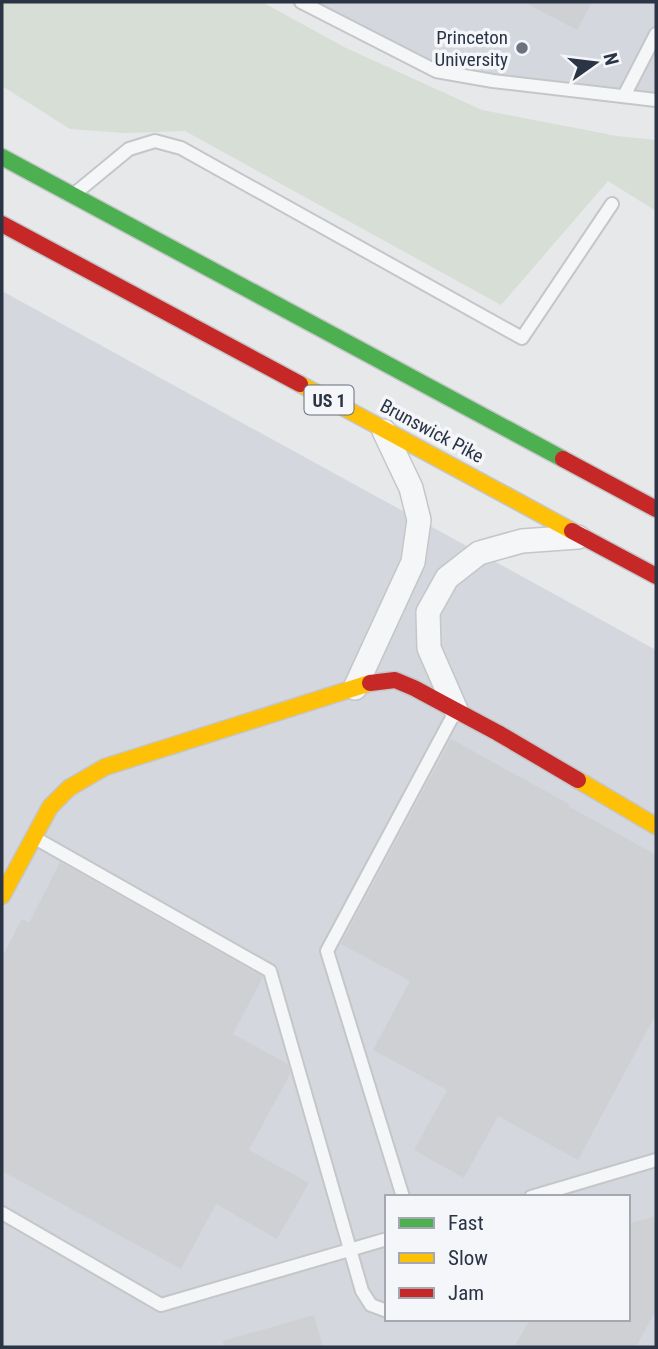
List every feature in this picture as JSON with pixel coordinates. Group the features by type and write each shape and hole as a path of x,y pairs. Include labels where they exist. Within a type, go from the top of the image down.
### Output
{"main road":[{"name":"Brunswick Pike","path":"2,157 656,509"},
{"name":"Brunswick Pike","path":"2,224 656,576"},
{"path":"2,896 50,807 69,788 105,767 374,682 395,680 414,688 656,826"}],"street":[{"path":"355,688 413,562 419,520 411,488 383,429"},
{"path":"456,710 429,648 428,612 447,578 480,553 490,550 522,541 585,537"}],"lane":[{"path":"301,2 436,71 493,81 656,100"},
{"path":"624,96 656,34"},
{"path":"73,195 129,149 155,141 181,148 522,338 612,204"},
{"path":"402,1195 327,951 456,710"},
{"path":"33,837 270,971 362,1291 371,1305 385,1310"},
{"path":"538,1195 656,1160"},
{"path":"2,1213 161,1305 385,1240"}],"shaded area":[{"path":"262,2 346,48 482,110 617,136 656,140 656,211 608,181 501,305 185,131 125,133 70,129 2,86 2,4"},
{"name":"Princeton University","path":"301,2 656,2 656,100 454,76"},
{"path":"2,291 656,650 656,1347 2,1347"}],"building":[{"path":"524,2 592,2 577,30"},
{"path":"451,739 656,855 656,1014 578,1160 498,1116 464,1178 414,1150 447,1090 373,1050 410,981 341,944"},
{"path":"60,862 263,977 233,1034 288,1064 290,1074 249,1150 309,1183 277,1239 216,1204 181,1269 2,1171 2,957 22,919 29,923"},
{"path":"656,1216 656,1310 636,1347 514,1347 529,1321 630,1321 630,1223"},
{"path":"314,1315 323,1347 224,1347 223,1341"}],"traffic: fast":[{"path":"2,157 563,459"}],"traffic: slow":[{"path":"300,384 572,531"},
{"path":"2,896 50,807 69,788 105,767 370,683"},
{"path":"578,780 656,826"}],"traffic: jam":[{"path":"2,224 300,384"},
{"path":"563,459 656,509"},
{"path":"572,531 656,576"},
{"path":"370,683 395,680 414,688 578,780"}],"place":[{"name":"Princeton University","path":"522,48"}]}
